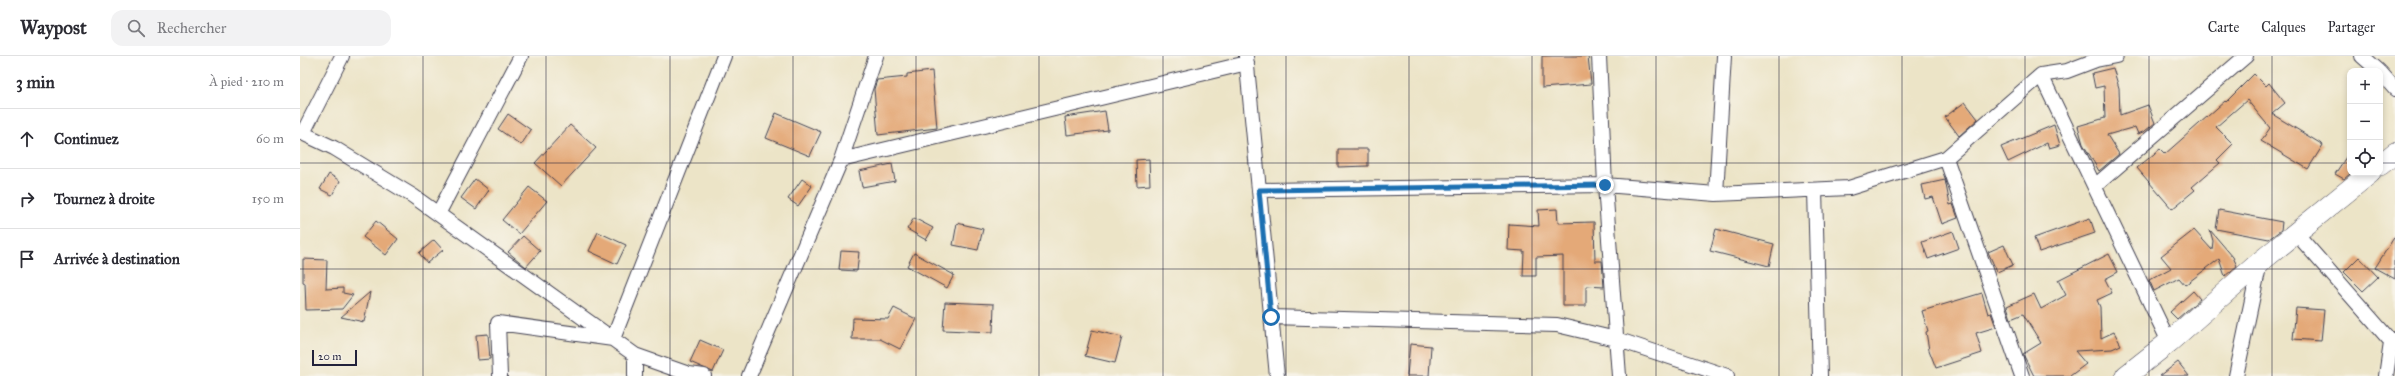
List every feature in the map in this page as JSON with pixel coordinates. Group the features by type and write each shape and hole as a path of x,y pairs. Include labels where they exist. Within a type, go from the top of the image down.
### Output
{"main road":[{"path":"2383,163 2395,153"},
{"path":"2126,376 2169,342 2295,232 2366,176"}],"street":[{"path":"342,56 301,133 334,148 413,196 635,355 689,374 704,376"},
{"path":"438,214 521,56"},
{"path":"613,339 724,56"},
{"path":"749,376 841,160 876,56"},
{"path":"1599,56 1605,185 1619,376"},
{"path":"1716,194 1724,56"},
{"path":"1259,190 1605,185 1716,194 1849,188 1946,158 2041,75 2067,71 2096,60 2116,56"},
{"path":"2095,186 2246,56"},
{"path":"2362,56 2376,68"},
{"path":"841,160 1246,59 1277,376"},
{"path":"2041,75 2169,342"},
{"path":"2383,75 2395,88"},
{"path":"1946,158 2022,376"},
{"path":"1815,190 1820,376"},
{"path":"2295,232 2394,343 2386,376"},
{"path":"2236,376 2260,262"},
{"path":"1271,317 1557,325 1616,339 1727,376"},
{"path":"500,376 498,323 613,339"},
{"path":"635,355 635,376"}],"building":[{"path":"1542,56 1588,56 1591,84 1542,88"},
{"path":"2113,68 2119,88 2120,115 2148,105 2155,123 2145,131 2138,134 2135,127 2107,135 2119,154 2099,171 2083,144 2078,126 2105,118 2104,86 2095,88 2092,73"},
{"path":"932,71 937,128 878,135 874,89 877,80 907,77 907,74"},
{"path":"2254,74 2266,86 2269,83 2285,103 2272,114 2323,145 2308,169 2261,141 2270,128 2247,100 2216,127 2233,144 2217,160 2220,163 2192,187 2195,190 2172,209 2137,168 2160,149 2165,154 2225,101 2226,102"},
{"path":"1965,102 1978,119 1959,136 1945,117"},
{"path":"1105,111 1108,130 1067,135 1065,117"},
{"path":"776,113 821,132 810,156 766,138"},
{"path":"508,114 531,130 521,145 498,129"},
{"path":"570,125 596,148 561,186 535,163"},
{"path":"2054,125 2060,145 2049,148 2047,143 2008,162 2001,147"},
{"path":"1338,149 1368,149 1368,166 1338,167"},
{"path":"2347,156 2348,176 2344,179 2335,174"},
{"path":"1149,159 1150,185 1137,186 1136,160"},
{"path":"892,164 895,181 862,187 859,171"},
{"path":"329,174 340,181 332,195 320,189"},
{"path":"475,179 489,190 476,209 461,198"},
{"path":"802,179 812,186 798,206 788,199"},
{"path":"1945,180 1950,205 1953,204 1958,218 1942,224 1933,197 1925,199 1922,185"},
{"path":"529,187 547,201 519,234 502,220"},
{"path":"1557,209 1558,223 1594,222 1595,261 1602,261 1604,287 1586,286 1586,306 1563,306 1563,256 1536,257 1536,276 1523,276 1524,251 1508,250 1509,224 1539,226 1538,210"},
{"path":"2219,210 2282,222 2281,230 2269,239 2216,229"},
{"path":"914,218 933,228 926,240 907,229"},
{"path":"2090,218 2095,233 2039,252 2034,238"},
{"path":"376,221 398,239 386,255 363,237"},
{"path":"957,223 983,229 978,250 953,245"},
{"path":"1716,229 1774,244 1769,266 1710,251"},
{"path":"2194,230 2212,250 2213,241 2210,230 2233,257 2237,266 2225,276 2219,259 2185,285 2179,278 2154,291 2149,280 2171,268 2161,256"},
{"path":"1953,231 1959,248 1928,259 1922,242"},
{"path":"598,232 626,245 617,264 589,251"},
{"path":"523,236 540,251 526,267 508,252"},
{"path":"2395,236 2395,279 2375,268"},
{"path":"434,240 443,250 427,263 419,253"},
{"path":"2004,245 2013,265 1997,272 1988,252"},
{"path":"841,251 859,252 857,271 839,270"},
{"path":"914,253 954,275 947,288 907,266"},
{"path":"2109,254 2118,272 2105,279 2112,293 2097,300 2100,307 2101,338 2114,332 2121,345 2112,349 2075,351 2086,364 2070,376 2034,376 2023,354 2041,343 2023,314 2011,319 2007,306 2034,294 2041,309 2066,295 2058,280"},
{"path":"2359,257 2378,277 2363,291 2344,272"},
{"path":"303,259 327,260 326,289 343,288 343,293 353,295 342,309 306,310 305,283 303,282"},
{"path":"2193,291 2200,299 2177,319 2170,312"},
{"path":"370,292 364,322 341,317"},
{"path":"1982,293 1988,314 1991,313 1996,327 1976,333 1982,353 1936,368 1929,350 1926,332 1928,331 1922,311"},
{"path":"945,302 994,304 993,332 943,330"},
{"path":"894,308 916,319 900,349 880,339 852,339 853,318 888,319"},
{"path":"2296,308 2324,310 2321,341 2293,339"},
{"path":"1092,330 1122,337 1115,363 1085,356"},
{"path":"488,334 490,359 478,360 476,335"},
{"path":"700,340 723,350 713,372 690,362"},
{"path":"1410,344 1431,346 1429,376 1407,376"},
{"path":"2178,362 2189,376 2160,376"}],"route":[{"path":"1271,317 1259,190 1605,185"}]}
